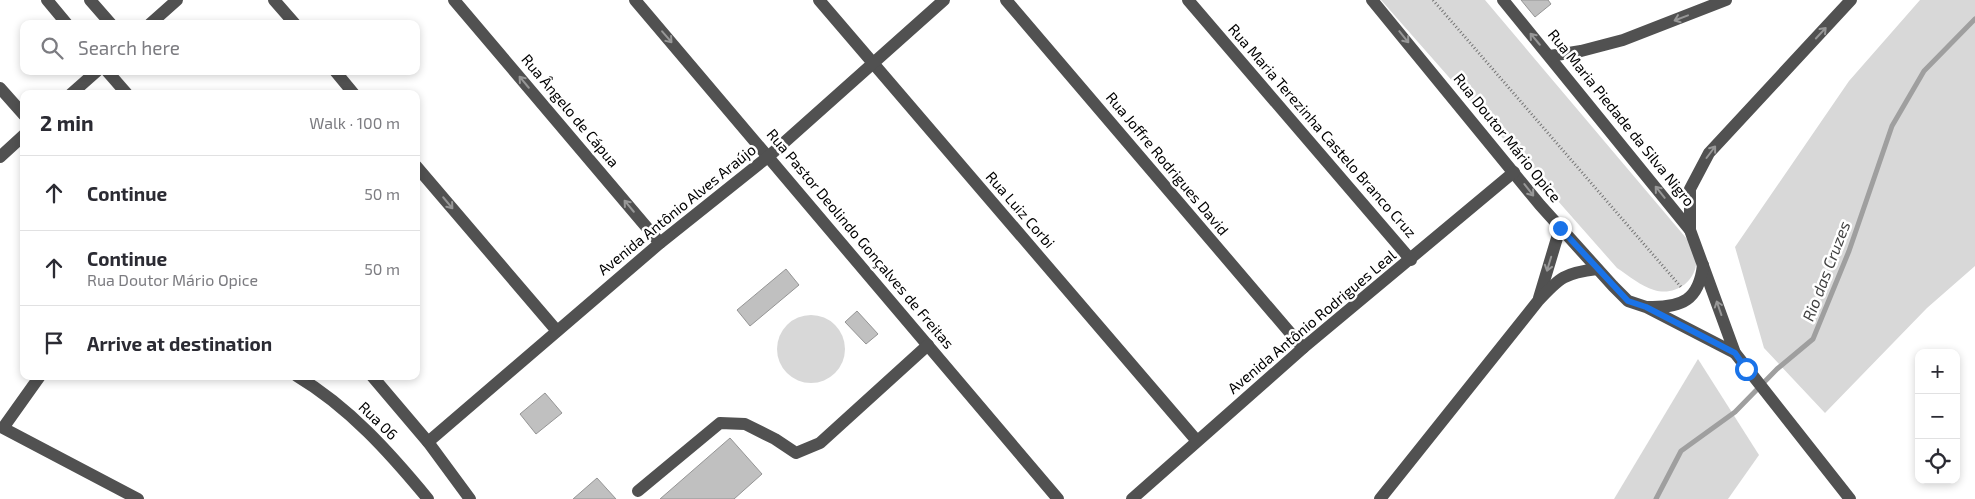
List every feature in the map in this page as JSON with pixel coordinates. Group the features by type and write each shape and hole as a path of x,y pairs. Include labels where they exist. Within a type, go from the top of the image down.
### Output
{"street":[{"path":"47,0 64,20"},
{"path":"90,0 108,20"},
{"path":"154,20 177,0"},
{"path":"274,0 292,20"},
{"name":"Rua Ângelo de Cápua","path":"454,0 660,243"},
{"name":"Rua Pastor Deolindo Gonçalves de Freitas","path":"635,0 1058,499"},
{"name":"Rua Luiz Corbi","path":"819,0 1197,441"},
{"name":"Avenida Antônio Alves Araújo","path":"428,442 660,243 769,156 944,0"},
{"name":"Rua Joffre Rodrigues David","path":"1006,0 1303,348"},
{"name":"Rua Maria Terezinha Castelo Branco Cruz","path":"1188,0 1411,260"},
{"name":"Rua Doutor Mário Opice","path":"1372,0 1560,228 1628,301 1646,307 1735,353"},
{"name":"Rua Maria Piedade da Silva Nigro","path":"1503,0 1690,230 1735,353"},
{"path":"1550,56 1581,51 1623,40 1726,0"},
{"path":"1690,230 1690,189 1709,153 1851,0"},
{"path":"76,90 92,75"},
{"path":"110,75 124,90"},
{"path":"338,75 351,90"},
{"path":"0,88 20,110"},
{"path":"0,157 20,139"},
{"path":"420,171 557,331"},
{"name":"Avenida Antônio Rodrigues Leal","path":"1132,499 1303,348 1411,260 1514,172"},
{"path":"1538,301 1560,228"},
{"path":"1646,307 1664,308 1678,305 1690,297 1701,282 1703,263"},
{"path":"1380,499 1556,281 1570,273 1597,269"},
{"path":"638,491 720,423 745,424 775,439 796,453 820,443 928,345"},
{"path":"1735,353 1850,499"},
{"path":"37,380 2,428 138,499"},
{"name":"Rua 06","path":"302,380 357,421 401,466 428,499"},
{"path":"375,380 428,442 470,499"}],"path":[{"path":"1433,0 1690,297"}],"shaded area":[{"path":"1381,0 1485,0 1692,245 1696,257 1696,265 1691,278 1675,290 1661,291 1649,288 1617,268"},
{"path":"1920,0 1975,0 1975,266 1927,308 1825,413 1764,348 1735,247 1849,81"},
{"path":"804,315 818,315 830,320 840,330 845,342 845,356 840,368 830,378 818,383 804,383 792,378 782,368 777,356 777,342 782,330 792,320"},
{"path":"1698,359 1759,455 1728,499 1614,499"}],"building":[{"path":"1521,0 1548,0 1551,4 1535,17"},
{"path":"786,269 799,285 750,326 737,310"},
{"path":"857,311 878,334 866,344 845,322"},
{"path":"545,393 562,413 536,434 520,414"},
{"path":"730,438 762,474 734,499 660,499"},
{"path":"597,478 616,499 573,499"}],"waterway":[{"name":"Rio das Cruzes","path":"1656,499 1681,451 1735,412 1777,369 1813,339 1849,251 1892,126 1924,71 1975,19"}],"route":[{"path":"1560,228 1628,301 1646,307 1735,353 1746,369"}]}
